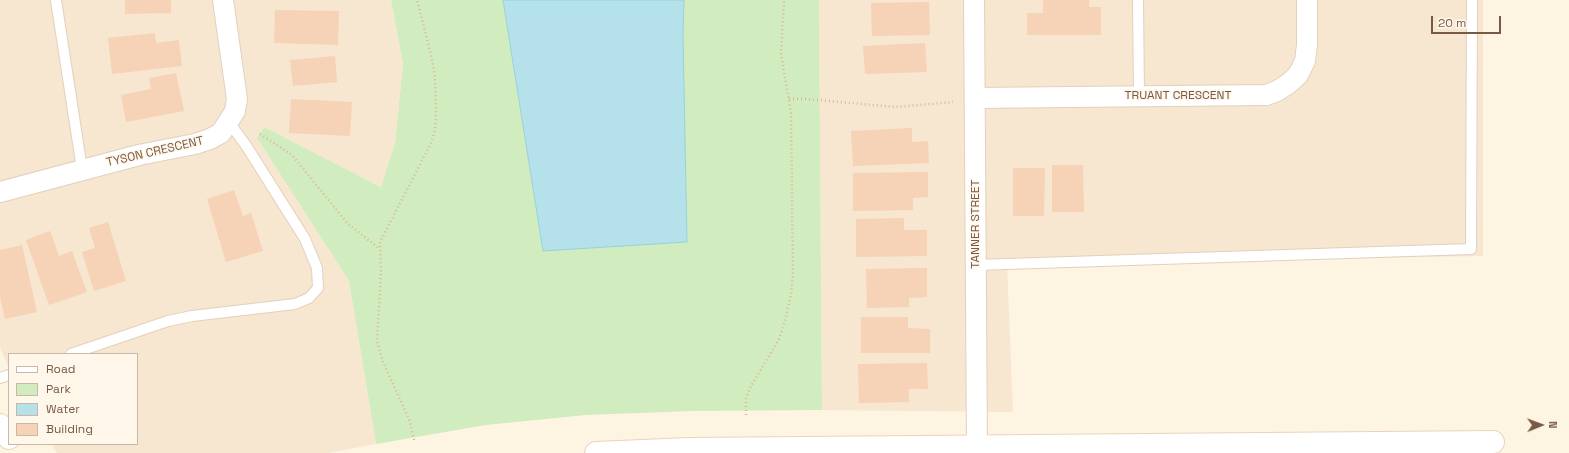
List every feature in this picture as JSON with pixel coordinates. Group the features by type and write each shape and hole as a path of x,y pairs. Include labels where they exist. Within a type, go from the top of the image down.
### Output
{"street":[{"name":"TYSON CRESCENT","path":"0,192 82,169 210,140 221,133 230,120 237,99 236,81 223,0"},
{"name":"TANNER STREET","path":"974,0 977,447"},
{"name":"TRUANT CRESCENT","path":"975,98 1255,96 1277,91 1298,74 1305,61 1307,45 1307,0"},
{"path":"0,426 8,437"},
{"path":"596,453 689,449 808,451 977,447 1482,446"}],"lane":[{"path":"56,0 82,169"},
{"path":"1138,0 1139,96"},
{"path":"976,265 1471,249 1472,0"},
{"path":"74,353 168,321 192,316 295,304 309,298 318,288 317,268 305,239 230,120"}],"path":[{"path":"414,440 408,418 383,362 377,341 381,272 380,249 386,231 431,143 435,130 434,77 431,55 417,0"},
{"path":"746,415 746,399 750,388 779,339 791,295 793,274 792,137 789,100 781,54 784,0"},
{"path":"789,100 807,99 896,107 946,103 975,98"},
{"path":"230,120 284,148 292,155 348,224 380,249"}],"shaded area":[{"path":"0,0 391,0 403,64 395,143 381,187 264,127 257,138 349,281 376,444 328,453 57,453 52,445 138,445 138,353 8,353 8,367 0,347"},
{"path":"819,0 1483,0 1483,256 1007,264 1013,412 822,410"}],"green space":[{"path":"391,0 819,0 822,410 691,411 586,415 486,425 376,444 349,281 257,138 264,127 381,187 395,143 403,64"}],"water":[{"path":"503,0 684,0 683,35 687,242 543,251"}],"building":[{"path":"125,0 171,0 171,13 125,14"},
{"path":"1043,0 1089,0 1089,7 1101,7 1101,35 1027,35 1027,13 1043,13"},
{"path":"929,2 930,35 872,36 871,3"},
{"path":"275,10 339,11 338,45 274,43"},
{"path":"155,33 156,43 179,40 182,66 112,74 108,38"},
{"path":"925,43 927,72 865,74 863,46"},
{"path":"335,56 337,82 293,86 290,60"},
{"path":"176,73 184,111 126,122 121,95 151,89 149,78"},
{"path":"291,99 352,102 350,136 289,133"},
{"path":"912,128 912,142 928,141 929,163 853,166 851,131"},
{"path":"1052,165 1083,165 1084,212 1052,212"},
{"path":"1013,168 1045,168 1044,216 1013,216"},
{"path":"928,172 928,197 913,198 913,210 853,211 853,173"},
{"path":"234,190 243,216 251,213 263,251 226,262 207,199"},
{"path":"904,218 904,230 927,230 927,256 856,257 856,219"},
{"path":"108,222 126,281 94,291 82,252 95,248 89,228"},
{"path":"50,231 59,256 72,251 87,292 49,305 26,240"},
{"path":"22,245 37,312 5,319 0,296 0,250"},
{"path":"927,268 927,297 909,298 909,307 867,308 866,269"},
{"path":"861,317 908,317 908,328 930,329 930,353 861,353"},
{"path":"927,363 928,389 909,389 909,402 859,403 858,364"}]}
